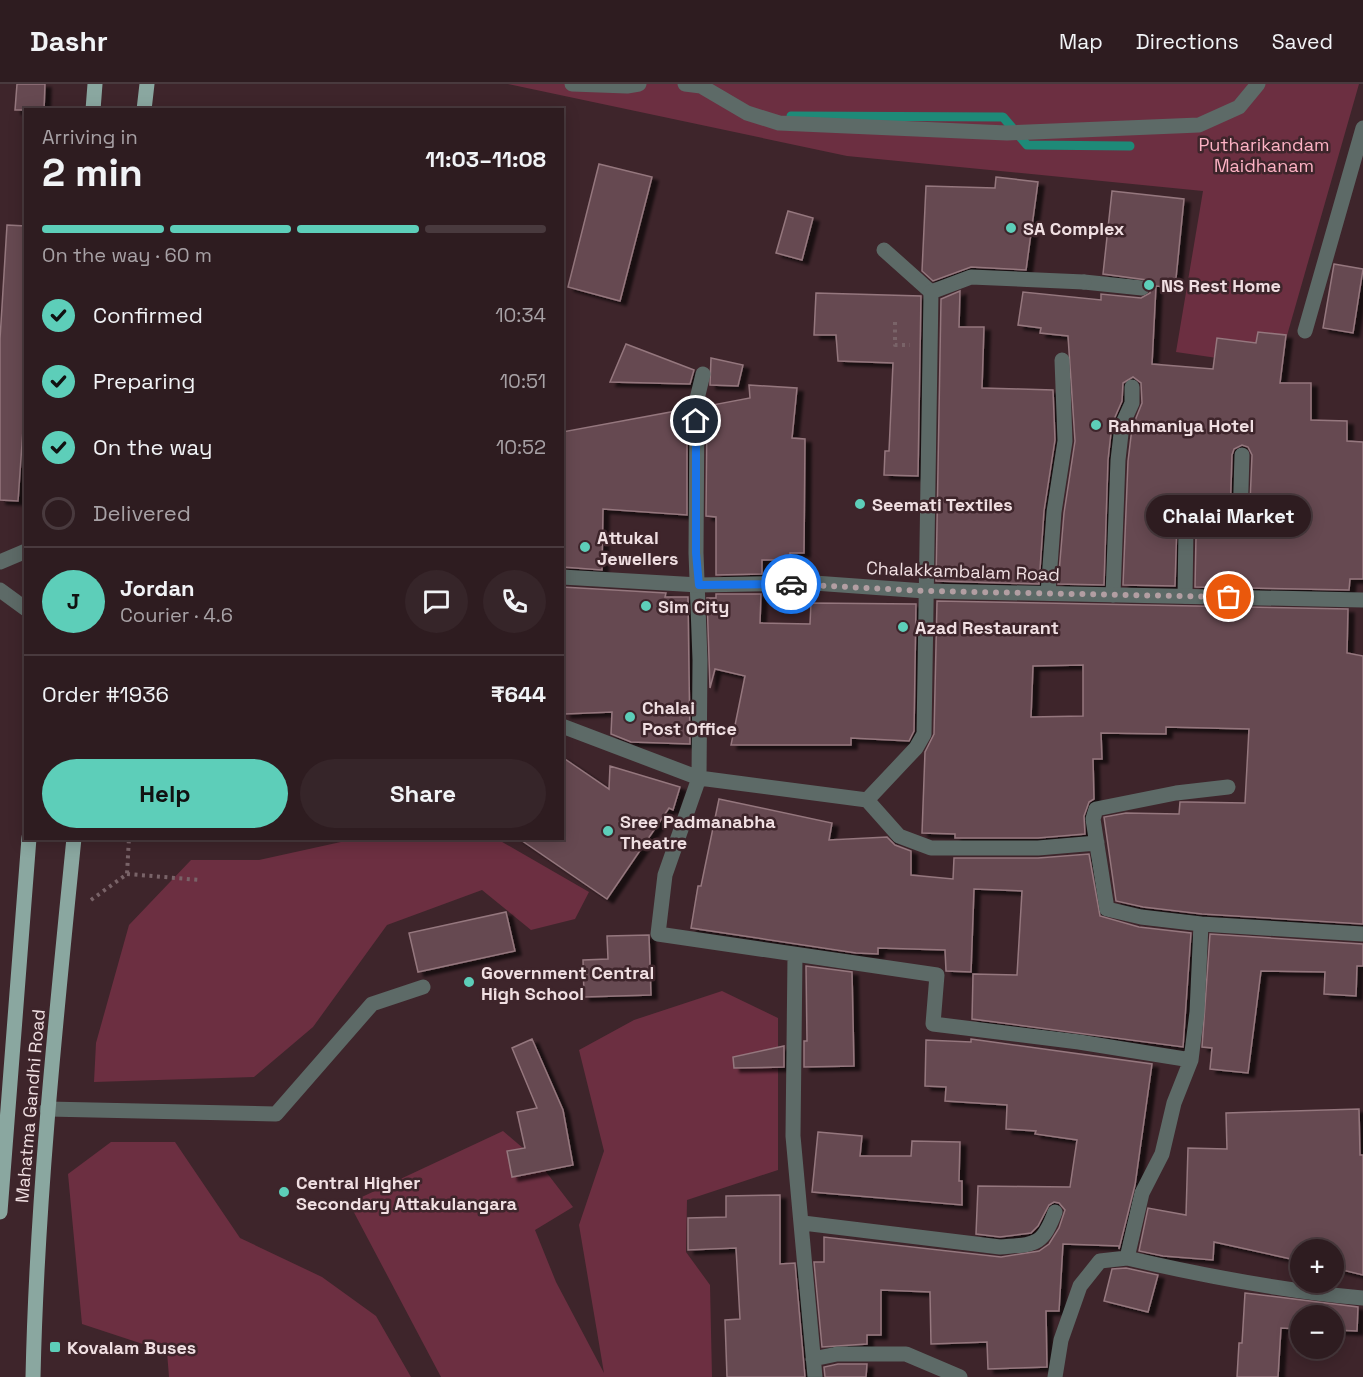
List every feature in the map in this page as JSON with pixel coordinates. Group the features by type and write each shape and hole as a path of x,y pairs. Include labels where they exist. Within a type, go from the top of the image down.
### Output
{"main road":[{"path":"93,108 95,84"},
{"path":"144,108 147,84"},
{"name":"Mahatma Gandhi Road","path":"0,1212 29,840"},
{"name":"Mahatma Gandhi Road","path":"33,1377 35,1300 47,1109 74,840"}],"street":[{"path":"572,84 627,86 639,84"},
{"path":"685,84 701,86 747,113 779,123 1007,133 1199,124 1239,107 1258,84"},
{"path":"1305,331 1363,128"},
{"path":"867,800 916,748 924,734 931,292 884,250"},
{"path":"931,292 971,277 1084,282 1142,288"},
{"path":"1048,593 1054,512 1065,441 1062,360"},
{"path":"703,374 696,399 699,778 665,875 658,934 795,956 937,975 933,1024 1079,1042 1191,1060"},
{"path":"1113,595 1122,425 1132,403 1132,387"},
{"path":"1185,596 1186,526 1237,528 1240,522 1242,455"},
{"path":"0,562 24,552"},
{"name":"Chalakkambalam Road","path":"564,576 699,585 814,583 925,591 1363,600"},
{"path":"0,590 24,608"},
{"path":"564,727 699,778 867,800 899,836 931,848 1038,848 1097,843"},
{"path":"1228,787 1176,793 1096,809 1093,819 1107,909 1141,917 1201,924 1363,934"},
{"path":"1127,1258 1142,1193 1162,1154 1174,1103 1191,1060 1197,1012 1201,924"},
{"path":"795,956 794,1136 815,1377"},
{"path":"47,1109 276,1114 372,1004 423,987"},
{"path":"803,1223 1000,1247 1032,1244 1046,1235 1055,1212"},
{"path":"1055,1377 1061,1340 1080,1286 1100,1261 1127,1258 1217,1278 1303,1293 1363,1298"},
{"path":"813,1359 837,1354 906,1354 960,1377"}],"path":[{"path":"127,874 129,840"},
{"path":"87,903 127,874 200,880"}],"green space":[{"name":"Putharikandam Maidhanam","path":"508,84 1359,84 1278,367 1176,352 1203,191 847,156"},
{"path":"350,840 499,840 589,892 575,919 531,930 482,890 387,925 313,1027 254,1077 94,1082 96,1043 129,925 191,860 259,860"},
{"path":"722,991 778,1018 778,1170 687,1200 686,1252 710,1285 712,1377 441,1377 349,1203 503,1131 537,1160 573,1207 535,1230 556,1282 604,1373 579,1225 604,1151 579,1050 634,1020"},
{"path":"111,1142 175,1142 240,1238 322,1277 376,1316 411,1377 169,1377 167,1352 82,1324 68,1174"}],"building":[{"path":"17,84 45,84 44,108 15,110"},
{"path":"599,164 652,177 620,301 568,287"},
{"path":"996,177 1038,182 1026,270 971,267 933,281 922,271 926,186 995,188"},
{"path":"1112,191 1184,199 1175,288 1156,286 1152,364 1213,369 1217,338 1256,343 1258,332 1286,335 1280,383 1311,383 1311,420 1347,421 1347,441 1363,442 1363,579 1350,579 1349,590 1195,587 1196,536 1237,538 1242,536 1249,526 1252,455 1248,447 1242,445 1234,449 1232,455 1230,518 1186,516 1177,521 1175,586 1123,585 1128,461 1132,428 1142,403 1141,383 1133,377 1123,383 1122,401 1112,424 1108,460 1104,585 1058,584 1064,513 1075,441 1068,336 1040,333 1041,328 1018,325 1023,292 1101,300 1101,294 1141,298 1150,293 1151,285 1147,280 1103,274"},
{"path":"788,211 813,218 802,260 776,253"},
{"path":"7,225 24,226 24,416 18,501 0,500 0,339"},
{"path":"1334,264 1363,269 1353,333 1323,328"},
{"path":"960,291 959,327 984,327 982,388 1053,390 1055,440 1044,511 1039,584 936,581 941,299"},
{"path":"816,293 921,296 918,476 884,475 885,451 889,451 893,363 838,361 836,335 814,335"},
{"path":"626,344 694,370 690,384 610,382"},
{"path":"711,358 743,365 738,386 710,385"},
{"path":"749,385 797,388 792,438 805,439 804,553 790,553 790,560 762,560 762,574 716,575 716,517 706,516 707,406 750,398"},
{"path":"687,409 687,515 603,509 602,570 564,567 564,432"},
{"path":"564,587 666,593 665,597 688,597 690,744 631,742 611,734 612,712 565,714"},
{"path":"716,594 761,594 760,623 810,624 811,603 916,604 914,731 909,741 851,738 851,745 731,745 745,676 715,669 710,688 707,598 716,598"},
{"path":"937,601 1348,609 1347,653 1363,656 1363,924 1202,914 1143,907 1116,901 1104,817 1126,813 1179,814 1180,802 1245,803 1249,729 1166,727 1166,734 1101,733 1102,759 1093,759 1094,799 1089,802 1084,816 1085,834 1038,838 955,838 955,834 922,833 925,752 934,734","holes":["1083,665 1083,716 1031,717 1033,666"]},
{"name":"Sree Padmanabha Theatre","path":"564,758 609,789 610,766 680,787 673,810 669,808 607,899 521,840 564,840"},
{"path":"719,799 832,823 829,840 887,837 895,845 911,851 911,875 953,879 954,858 1038,858 1089,854 1100,916 1139,927 1191,933 1183,1047 972,1019 973,974 1017,975 1022,891 974,889 971,972 946,971 945,950 878,948 878,954 856,953 691,928 698,886 701,886"},
{"path":"506,912 515,951 418,972 409,933"},
{"path":"1210,934 1363,944 1363,966 1357,966 1356,996 1324,994 1325,972 1261,971 1248,1073 1210,1069 1212,1048 1202,1047"},
{"path":"649,935 651,995 584,997 583,960 608,959 607,936"},
{"path":"806,966 852,972 854,1066 804,1067 804,1041 807,1041"},
{"path":"532,1039 563,1110 573,1165 512,1177 507,1151 525,1148 517,1112 537,1108 512,1048"},
{"path":"971,1039 1152,1064 1135,1185 1119,1249 1119,1246 1063,1244 1059,1311 1046,1311 1047,1367 988,1369 987,1342 931,1344 930,1292 881,1290 881,1335 867,1335 867,1344 822,1347 814,1262 824,1262 824,1237 1001,1257 1039,1251 1049,1244 1059,1228 1065,1210 1059,1203 1054,1202 1049,1205 1038,1226 1031,1233 1000,1237 976,1234 978,1186 1070,1187 1077,1140 1035,1134 1036,1131 1006,1129 1007,1105 945,1101 946,1087 925,1086 926,1040 971,1042"},
{"path":"784,1046 784,1067 734,1068 733,1057"},
{"path":"1359,1109 1360,1155 1363,1155 1363,1275 1344,1270 1344,1239 1290,1239 1290,1259 1214,1242 1213,1260 1163,1256 1139,1251 1148,1208 1186,1215 1188,1148 1227,1149 1226,1113"},
{"path":"818,1132 862,1136 860,1156 911,1156 912,1141 960,1142 959,1181 962,1181 962,1205 812,1192"},
{"path":"780,1195 780,1264 795,1263 805,1377 727,1377 725,1320 740,1319 736,1248 688,1250 688,1218 726,1217 726,1196"},
{"path":"1126,1268 1158,1275 1148,1312 1104,1301 1112,1269"},
{"path":"1245,1293 1342,1305 1290,1305 1290,1328 1281,1328 1278,1377 1237,1377 1239,1343 1242,1343"},
{"path":"1344,1305 1358,1307 1357,1331 1344,1330"},
{"path":"838,1364 867,1364 866,1377 825,1377 824,1367"}],"waterway":[{"path":"791,116 1003,117 1027,145 1130,146"}],"way so far":[{"path":"791,584 814,583 925,591 1229,597"}],"place":[{"name":"SA Complex","path":"1011,228"},
{"name":"NS Rest Home","path":"1149,285"},
{"name":"Rahmaniya Hotel","path":"1096,425"},
{"name":"Seemati Textiles","path":"860,504"},
{"name":"Attukal Jewellers","path":"585,547"},
{"name":"Chalai Market","path":"1229,597"},
{"name":"Sim City","path":"646,606"},
{"name":"Azad Restaurant","path":"903,627"},
{"name":"Chalai Post Office","path":"630,717"},
{"name":"Sree Padmanabha Theatre","path":"608,831"},
{"name":"Government Central High School","path":"469,982"},
{"name":"Central Higher Secondary Attakulangara","path":"284,1192"},
{"name":"Kovalam Buses","path":"55,1347"}],"route":[{"path":"696,421 696,553 699,585 791,584"}]}
